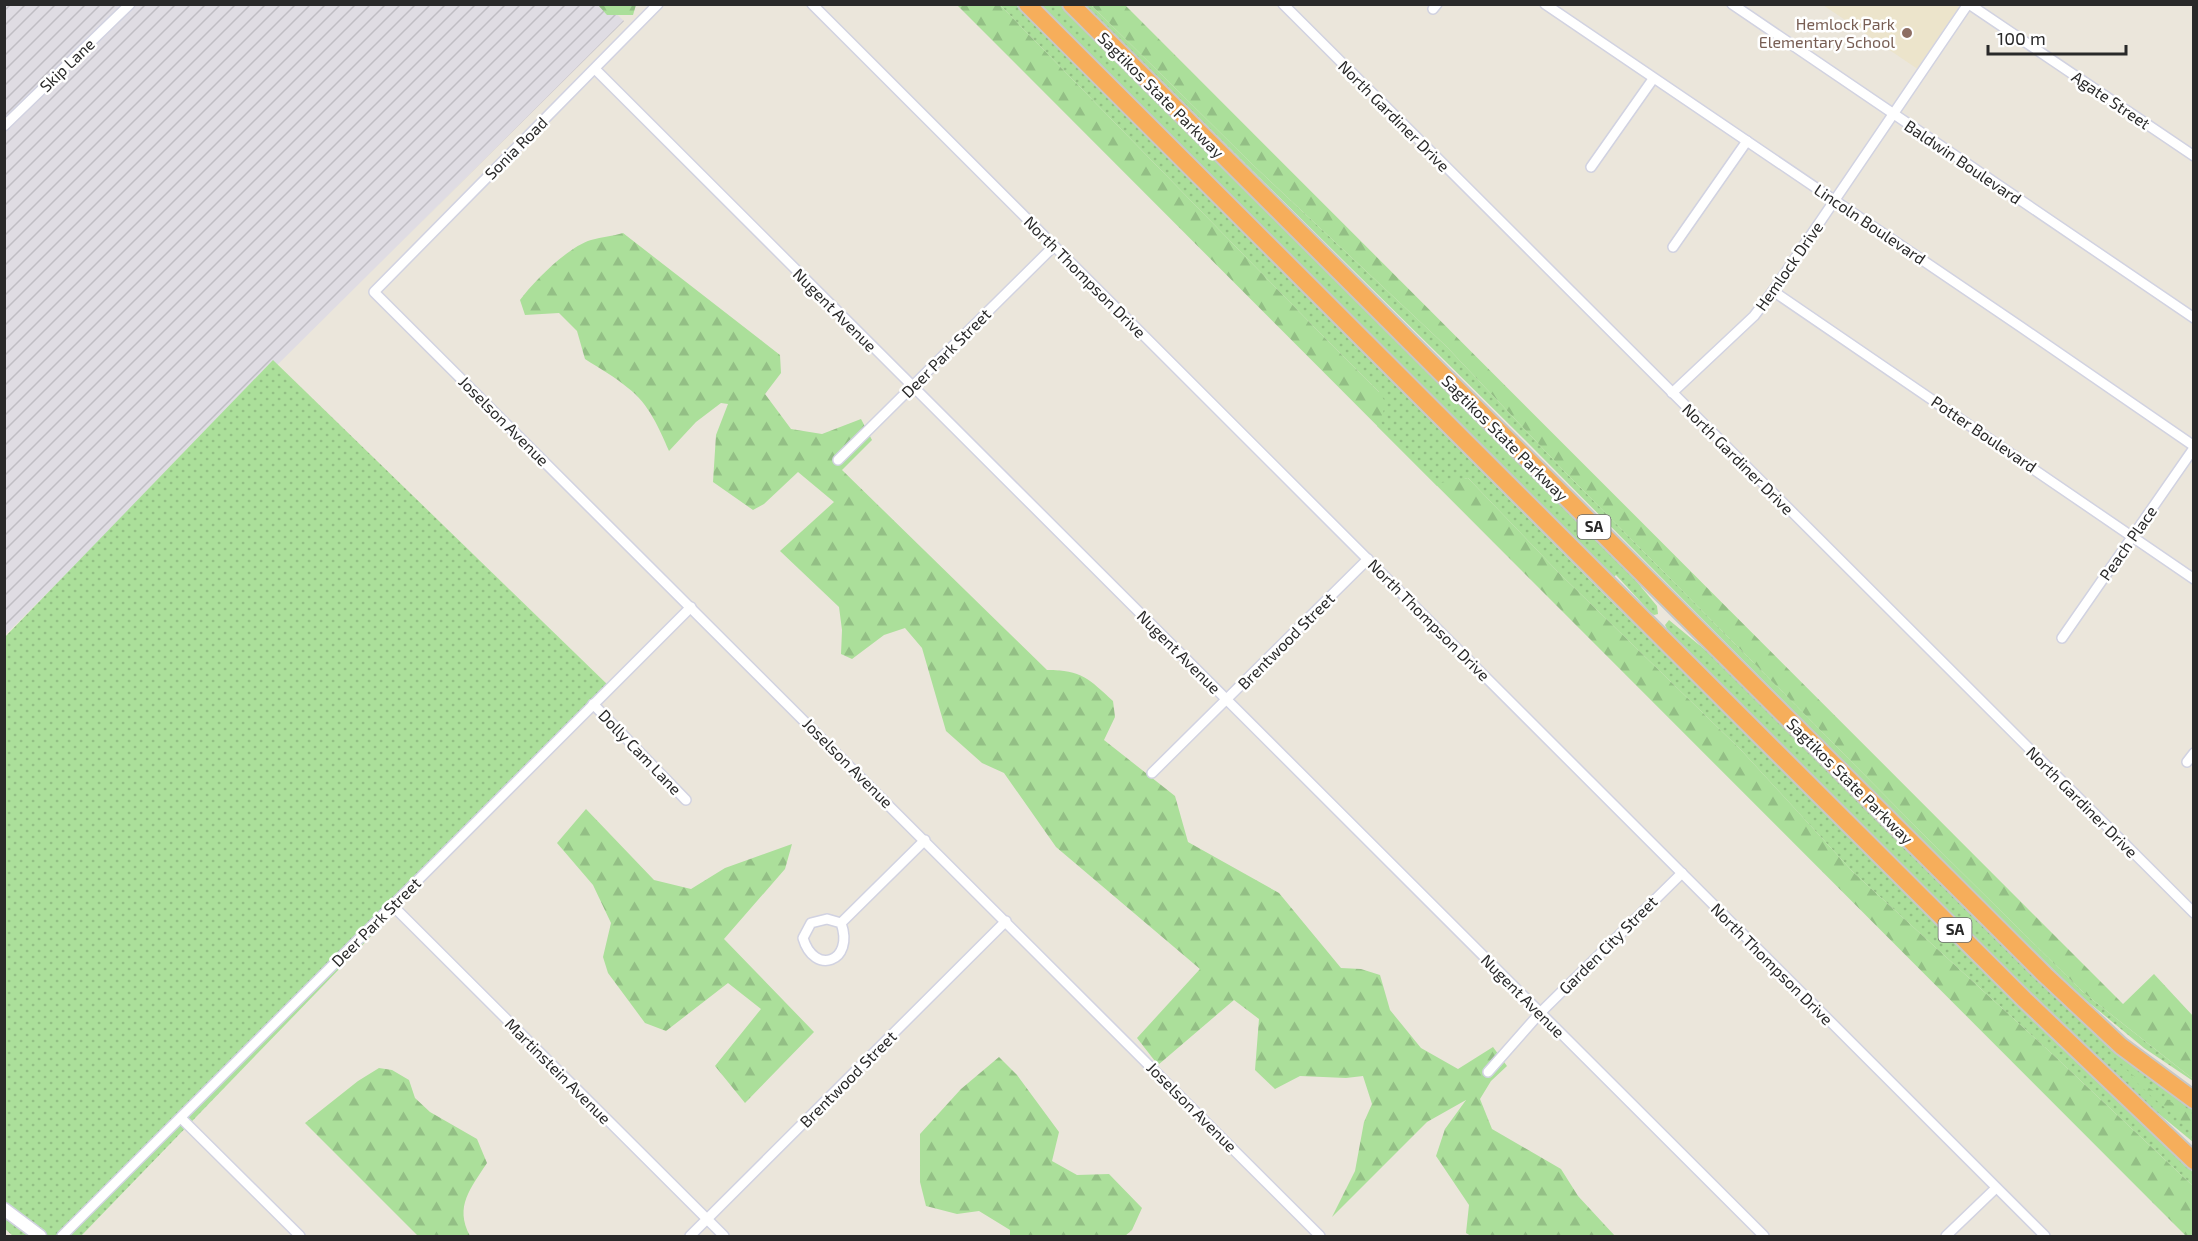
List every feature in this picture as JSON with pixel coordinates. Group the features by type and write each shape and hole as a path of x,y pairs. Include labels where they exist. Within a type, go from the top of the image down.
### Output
{"highway":[{"name":"Sagtikos State Parkway","path":"1027,4 2025,1000"},
{"name":"Sagtikos State Parkway","path":"1071,4 2036,967 2121,1046"},
{"path":"2025,1000 2193,1148"},
{"path":"2025,1000 2193,1161"},
{"path":"2121,1046 2193,1094"},
{"path":"2121,1046 2193,1100"}],"street":[{"name":"Skip Lane","path":"4,126 130,4"},
{"name":"Sonia Road","path":"374,292 657,4"},
{"name":"North Thompson Drive","path":"812,4 2045,1236"},
{"name":"North Gardiner Drive","path":"1283,4 2193,913"},
{"name":"Lincoln Boulevard","path":"1545,4 1835,200 2193,447"},
{"name":"Baldwin Boulevard","path":"1732,4 2193,318"},
{"name":"Hemlock Drive","path":"1672,393 1754,316 1969,4"},
{"name":"Agate Street","path":"1969,4 2193,156"},
{"name":"Nugent Avenue","path":"595,69 1764,1236"},
{"path":"1591,167 1653,79"},
{"path":"1673,247 1747,141"},
{"name":"Deer Park Street","path":"838,460 1054,246"},
{"name":"Potter Boulevard","path":"1773,291 2193,579"},
{"name":"Joselson Avenue","path":"374,292 1319,1236"},
{"name":"Peach Place","path":"2062,638 2193,447"},
{"name":"Brentwood Street","path":"1152,773 1368,559"},
{"name":"Deer Park Street","path":"62,1236 691,607"},
{"name":"Dolly Cam Lane","path":"593,704 686,800"},
{"path":"2187,762 2193,753"},
{"path":"841,923 925,840"},
{"name":"Garden City Street","path":"1488,1072 1540,1013 1682,873"},
{"name":"Martinstein Avenue","path":"392,905 724,1236"},
{"path":"826,919 841,923 845,945 836,957 827,960 816,959 809,953 803,938 812,923 826,919"},
{"name":"Brentwood Street","path":"690,1236 1006,921"},
{"path":"182,1118 300,1236"},
{"path":"1946,1236 1996,1188"},
{"path":"4,1209 40,1236"}],"shaded area":[{"path":"5,5 607,5 624,21 5,635"},
{"name":"Hemlock Park Elementary School","path":"1823,5 1968,5 1922,72"}],"green space":[{"path":"598,5 636,5 633,15 607,15"},
{"path":"957,5 1000,5 1379,392 1386,403 1380,422 1440,483 1468,478 1558,572 1741,750 1853,872 2193,1186 2193,1236 2186,1236"},
{"path":"1000,5 1016,5 1607,597 2067,1052 2193,1172 2193,1186 1853,872 1741,750 1558,572 1468,478 1437,486 1377,426 1379,392"},
{"path":"1035,5 1062,5 1612,552 1657,606 1658,614 1654,615 1650,612 1616,575 1613,578"},
{"path":"1085,5 1091,5 1253,165 1446,346 1565,472 1925,836 2084,993 2193,1081 2144,1048 2076,992 1526,441"},
{"path":"1091,5 1125,5 2123,1004 2154,974 2193,1016 2193,1079 2084,993 1925,836 1565,472 1446,346 1253,165"},
{"path":"623,233 780,355 781,373 765,394 791,429 822,434 861,419 872,440 842,470 1047,670 1059,670 1084,677 1113,701 1115,717 1104,740 1175,796 1188,842 1279,893 1341,968 1361,969 1380,975 1390,1010 1421,1048 1458,1069 1493,1047 1507,1066 1491,1081 1480,1099 1492,1129 1561,1169 1578,1196 1615,1236 1471,1236 1466,1233 1469,1205 1436,1156 1445,1129 1466,1100 1427,1122 1332,1217 1355,1171 1364,1122 1372,1104 1363,1076 1346,1078 1300,1076 1275,1089 1255,1070 1259,1019 1234,1000 1158,1065 1137,1038 1200,969 1056,847 1004,773 982,763 946,731 922,648 905,628 884,635 852,659 841,654 842,630 839,607 780,551 834,502 798,472 764,504 753,510 713,482 716,435 728,404 721,403 696,422 669,451 642,401 623,384 585,359 577,331 559,313 525,315 520,300 562,257 591,240"},
{"path":"273,360 611,688 81,1236 13,1236 4,1228 4,638"},
{"path":"1669,620 1715,658 2078,1017 2131,1064 2193,1106 2193,1142 2102,1067 1706,675 1667,629 1665,625"},
{"path":"586,809 654,880 691,889 725,868 792,844 785,869 724,939 814,1032 745,1103 715,1066 761,1009 728,983 666,1031 645,1023 608,973 603,957 611,923 593,885 557,843"},
{"path":"2105,1052 2146,1086 2193,1116 2193,1131 2151,1096"},
{"path":"999,1057 1017,1075 1059,1132 1052,1161 1077,1175 1109,1174 1142,1208 1132,1230 1125,1236 1010,1236 1010,1230 979,1211 957,1214 926,1206 920,1182 920,1134 961,1089"},
{"path":"379,1068 392,1070 409,1080 415,1098 430,1112 477,1139 487,1163 470,1189 464,1206 465,1225 470,1236 418,1236 305,1123 358,1081"}],"place":[{"name":"Hemlock Park Elementary School","path":"1907,33"}]}
